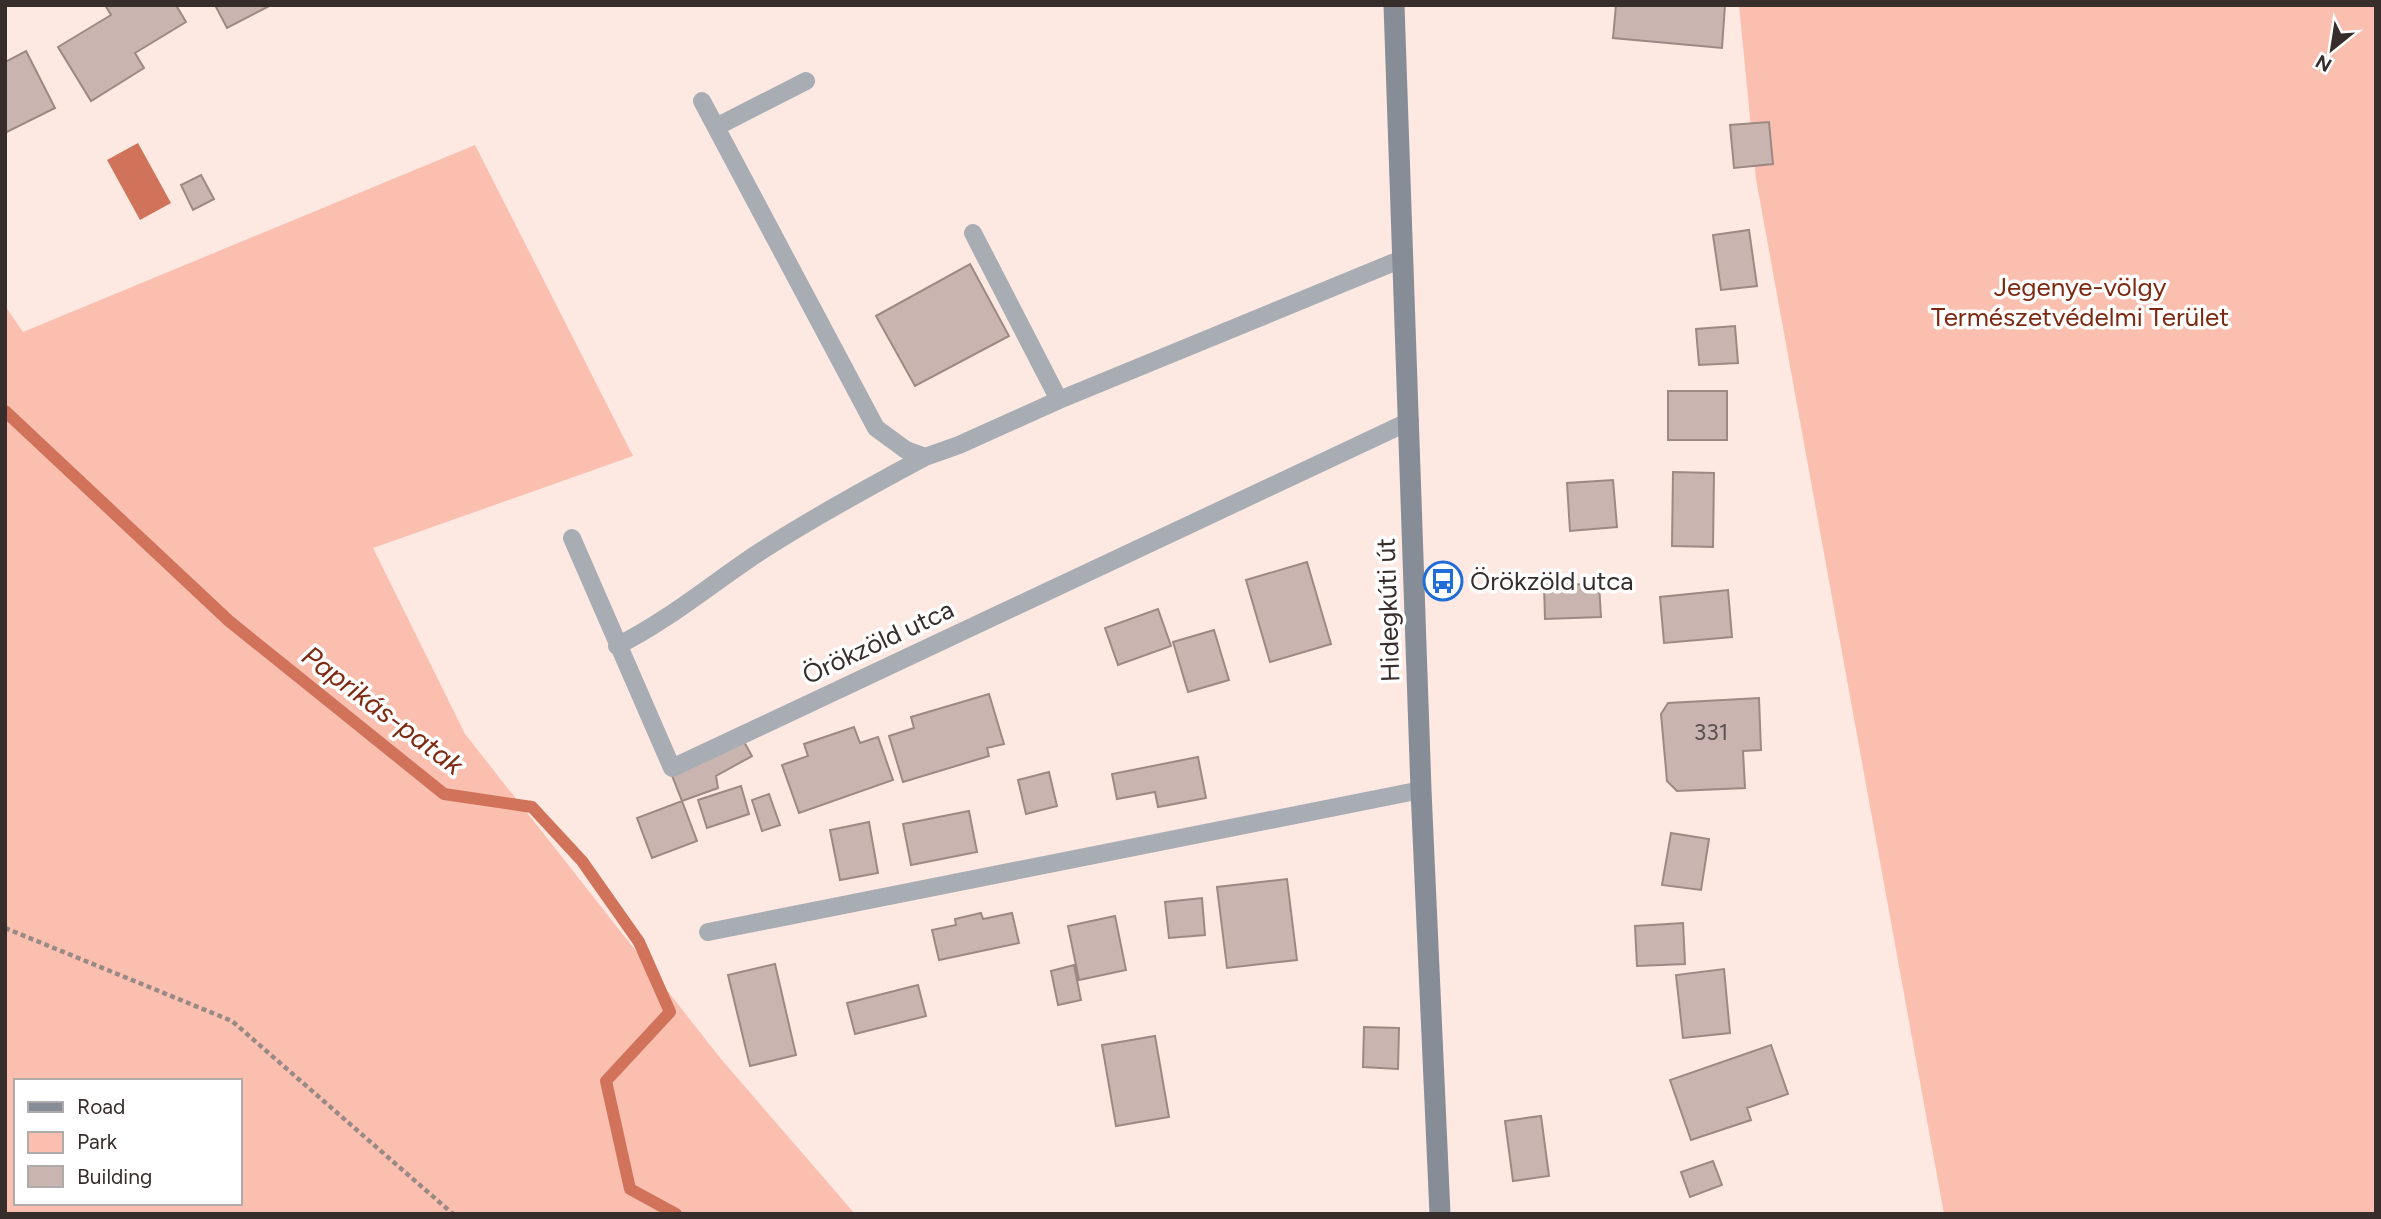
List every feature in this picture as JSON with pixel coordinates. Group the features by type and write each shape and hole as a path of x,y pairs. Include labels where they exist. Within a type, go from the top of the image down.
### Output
{"main road":[{"name":"Hidegkúti út","path":"1394,5 1421,790 1440,1214"}],"lane":[{"path":"716,127 806,81"},
{"path":"702,101 876,428 905,450 925,457"},
{"path":"973,233 1059,400"},
{"path":"617,646 643,633 753,556 820,514 925,457 1402,259"},
{"name":"Örökzöld utca","path":"572,538 672,768 1410,421"},
{"path":"708,932 1421,790"}],"path":[{"path":"5,929 232,1021 453,1214"}],"green space":[{"name":"Jegenye-völgy Természetvédelmi Terület","path":"1739,5 2376,5 2376,1214 1944,1214 1756,179"},
{"path":"475,145 633,456 373,548 465,734 721,1059 855,1214 5,1214 5,306 23,332"}],"shaded area":[{"path":"138,143 171,203 140,220 107,160"}],"building":[{"path":"105,5 176,5 186,22 135,53 144,68 91,101 58,47 111,15"},
{"path":"215,5 271,5 227,28"},
{"path":"1616,5 1725,5 1722,48 1613,38"},
{"path":"26,51 55,108 5,133 5,62"},
{"path":"1769,122 1773,164 1734,168 1730,125"},
{"path":"201,175 214,199 193,210 181,185"},
{"path":"1749,230 1757,286 1721,290 1713,235"},
{"path":"970,264 1009,336 915,386 876,316"},
{"path":"1735,326 1738,363 1699,365 1696,329"},
{"path":"1668,391 1727,391 1727,440 1668,440"},
{"path":"1673,472 1714,473 1713,547 1672,546"},
{"path":"1613,480 1617,527 1570,531 1567,483"},
{"path":"1307,562 1331,644 1270,662 1246,580"},
{"path":"1599,584 1601,617 1545,619 1544,585"},
{"path":"1728,590 1732,637 1664,643 1660,597"},
{"path":"1158,609 1171,646 1118,665 1105,628"},
{"path":"1214,630 1229,680 1188,692 1173,642"},
{"path":"989,694 1004,744 987,748 989,756 903,782 889,736 914,728 911,717"},
{"path":"1759,698 1761,750 1743,751 1745,788 1677,791 1667,781 1661,714 1668,703"},
{"path":"854,727 860,743 878,737 893,780 799,813 782,765 808,756 804,744"},
{"path":"743,740 752,756 716,776 718,788 682,801 671,773"},
{"path":"1198,757 1206,798 1158,807 1155,792 1117,799 1112,774"},
{"path":"1049,772 1057,806 1026,814 1018,780"},
{"path":"741,786 749,814 707,828 698,800"},
{"path":"769,794 780,825 762,831 752,800"},
{"path":"682,801 697,841 652,858 637,818"},
{"path":"969,811 977,852 911,865 903,824"},
{"path":"869,822 878,873 840,880 830,830"},
{"path":"1671,833 1709,839 1701,890 1662,885"},
{"path":"1287,879 1297,960 1227,968 1217,887"},
{"path":"1202,898 1205,935 1169,938 1165,902"},
{"path":"981,913 983,919 1012,913 1019,943 939,960 932,930 956,925 955,919"},
{"path":"1115,916 1126,970 1079,980 1068,926"},
{"path":"1683,923 1685,964 1637,966 1635,926"},
{"path":"775,964 796,1055 750,1066 728,975"},
{"path":"1074,965 1081,1000 1058,1005 1051,971"},
{"path":"1724,969 1730,1033 1683,1038 1676,975"},
{"path":"918,985 926,1016 855,1034 847,1003"},
{"path":"1364,1027 1399,1028 1398,1069 1363,1067"},
{"path":"1155,1036 1169,1117 1116,1126 1102,1045"},
{"path":"1771,1045 1788,1094 1747,1108 1751,1120 1691,1140 1670,1080"},
{"path":"1541,1116 1549,1176 1513,1181 1505,1121"},
{"path":"1713,1161 1722,1185 1690,1197 1681,1172"}],"waterway":[{"name":"Paprikás-patak","path":"5,411 229,621 444,794 532,807 582,861 639,942 670,1012 606,1081 630,1189 676,1214"}],"place":[{"name":"Örökzöld utca","path":"1443,581"}]}
